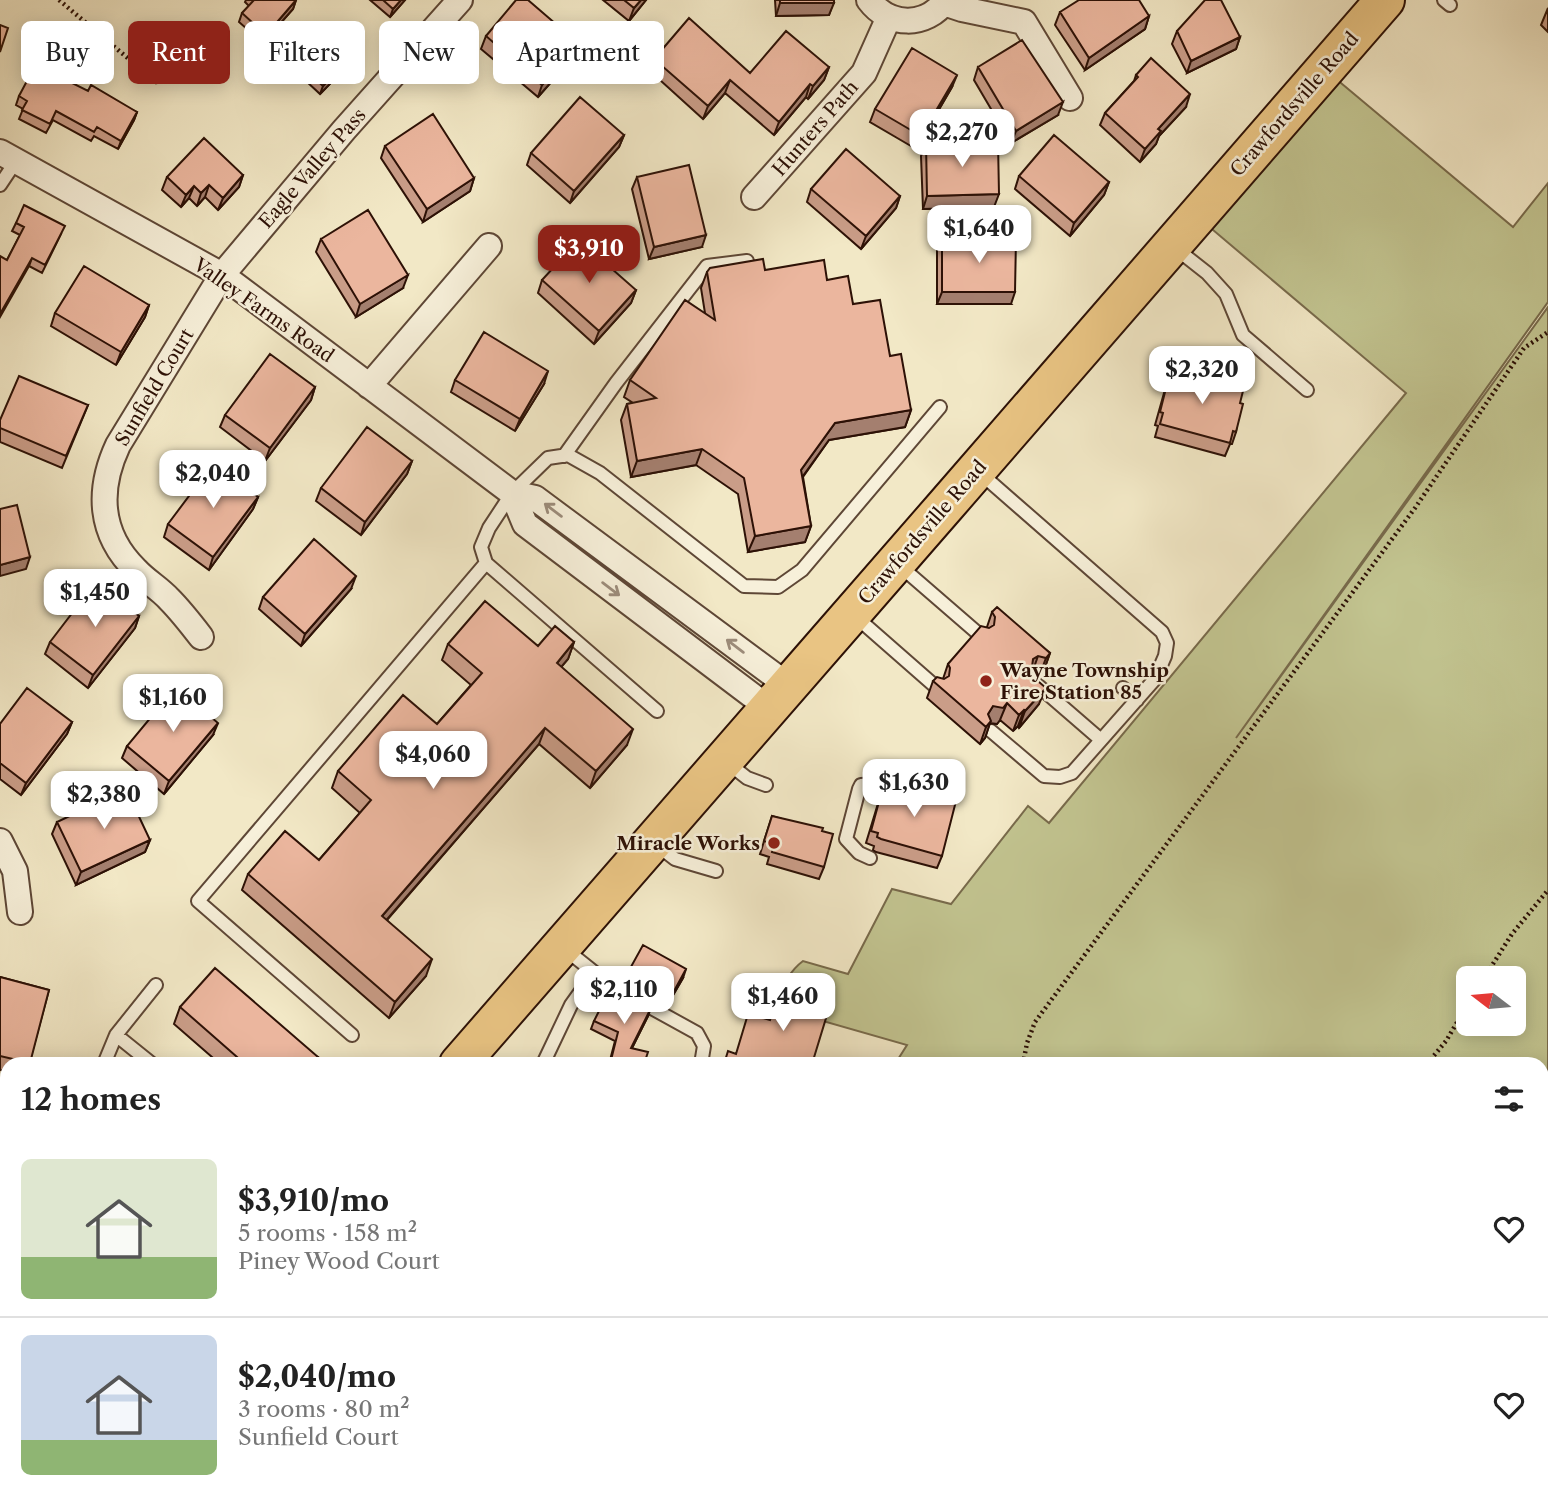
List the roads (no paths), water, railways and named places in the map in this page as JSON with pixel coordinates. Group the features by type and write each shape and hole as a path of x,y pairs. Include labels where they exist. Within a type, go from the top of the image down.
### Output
{"main road":[{"name":"Crawfordsville Road","path":"465,1057 1385,0"}],"street":[{"name":"Eagle Valley Pass","path":"222,275 344,130 460,0"},
{"path":"869,0 875,8 889,17 904,21 919,20 933,13 945,1 962,9 1024,22 1070,99"},
{"name":"Hunters Path","path":"754,197 864,73 889,17"},
{"name":"Valley Farms Road","path":"8,156 222,275 512,493 535,498 780,698"},
{"path":"369,386 489,246"},
{"name":"Sunfield Court","path":"201,637 171,600 136,571 122,555 108,526 103,495 109,464 118,445 222,275"},
{"path":"0,841 15,871 20,912"}],"lane":[{"path":"0,185 8,156"},
{"path":"1171,245 1207,273 1226,294 1243,335 1307,390"},
{"path":"564,456 616,383 707,266 747,261"},
{"path":"657,711 486,563 481,547 489,528 512,493 548,458 568,455 600,473 744,586 778,587 802,570 940,407"},
{"path":"976,469 1059,550 1166,637 1165,656 1160,670 1072,774 1066,777 1044,776 991,731"},
{"path":"896,562 981,635"},
{"path":"352,1035 198,901 486,563"},
{"path":"852,613 936,688"},
{"path":"1034,681 1101,740"},
{"path":"1123,688 1137,700"},
{"path":"725,760 747,778 766,785"},
{"path":"870,858 859,853 846,839 849,809 859,789 864,784 874,783 914,794"},
{"path":"653,842 675,859 716,871"},
{"path":"562,947 610,985 696,1033 704,1046 702,1057"},
{"path":"546,1057 571,1005 594,973"},
{"path":"107,1057 116,1035 156,985"},
{"path":"116,1035 143,1057"}],"place":[{"name":"Wayne Township Fire Station 85","path":"986,681"},
{"name":"Miracle Works","path":"774,843"}]}
